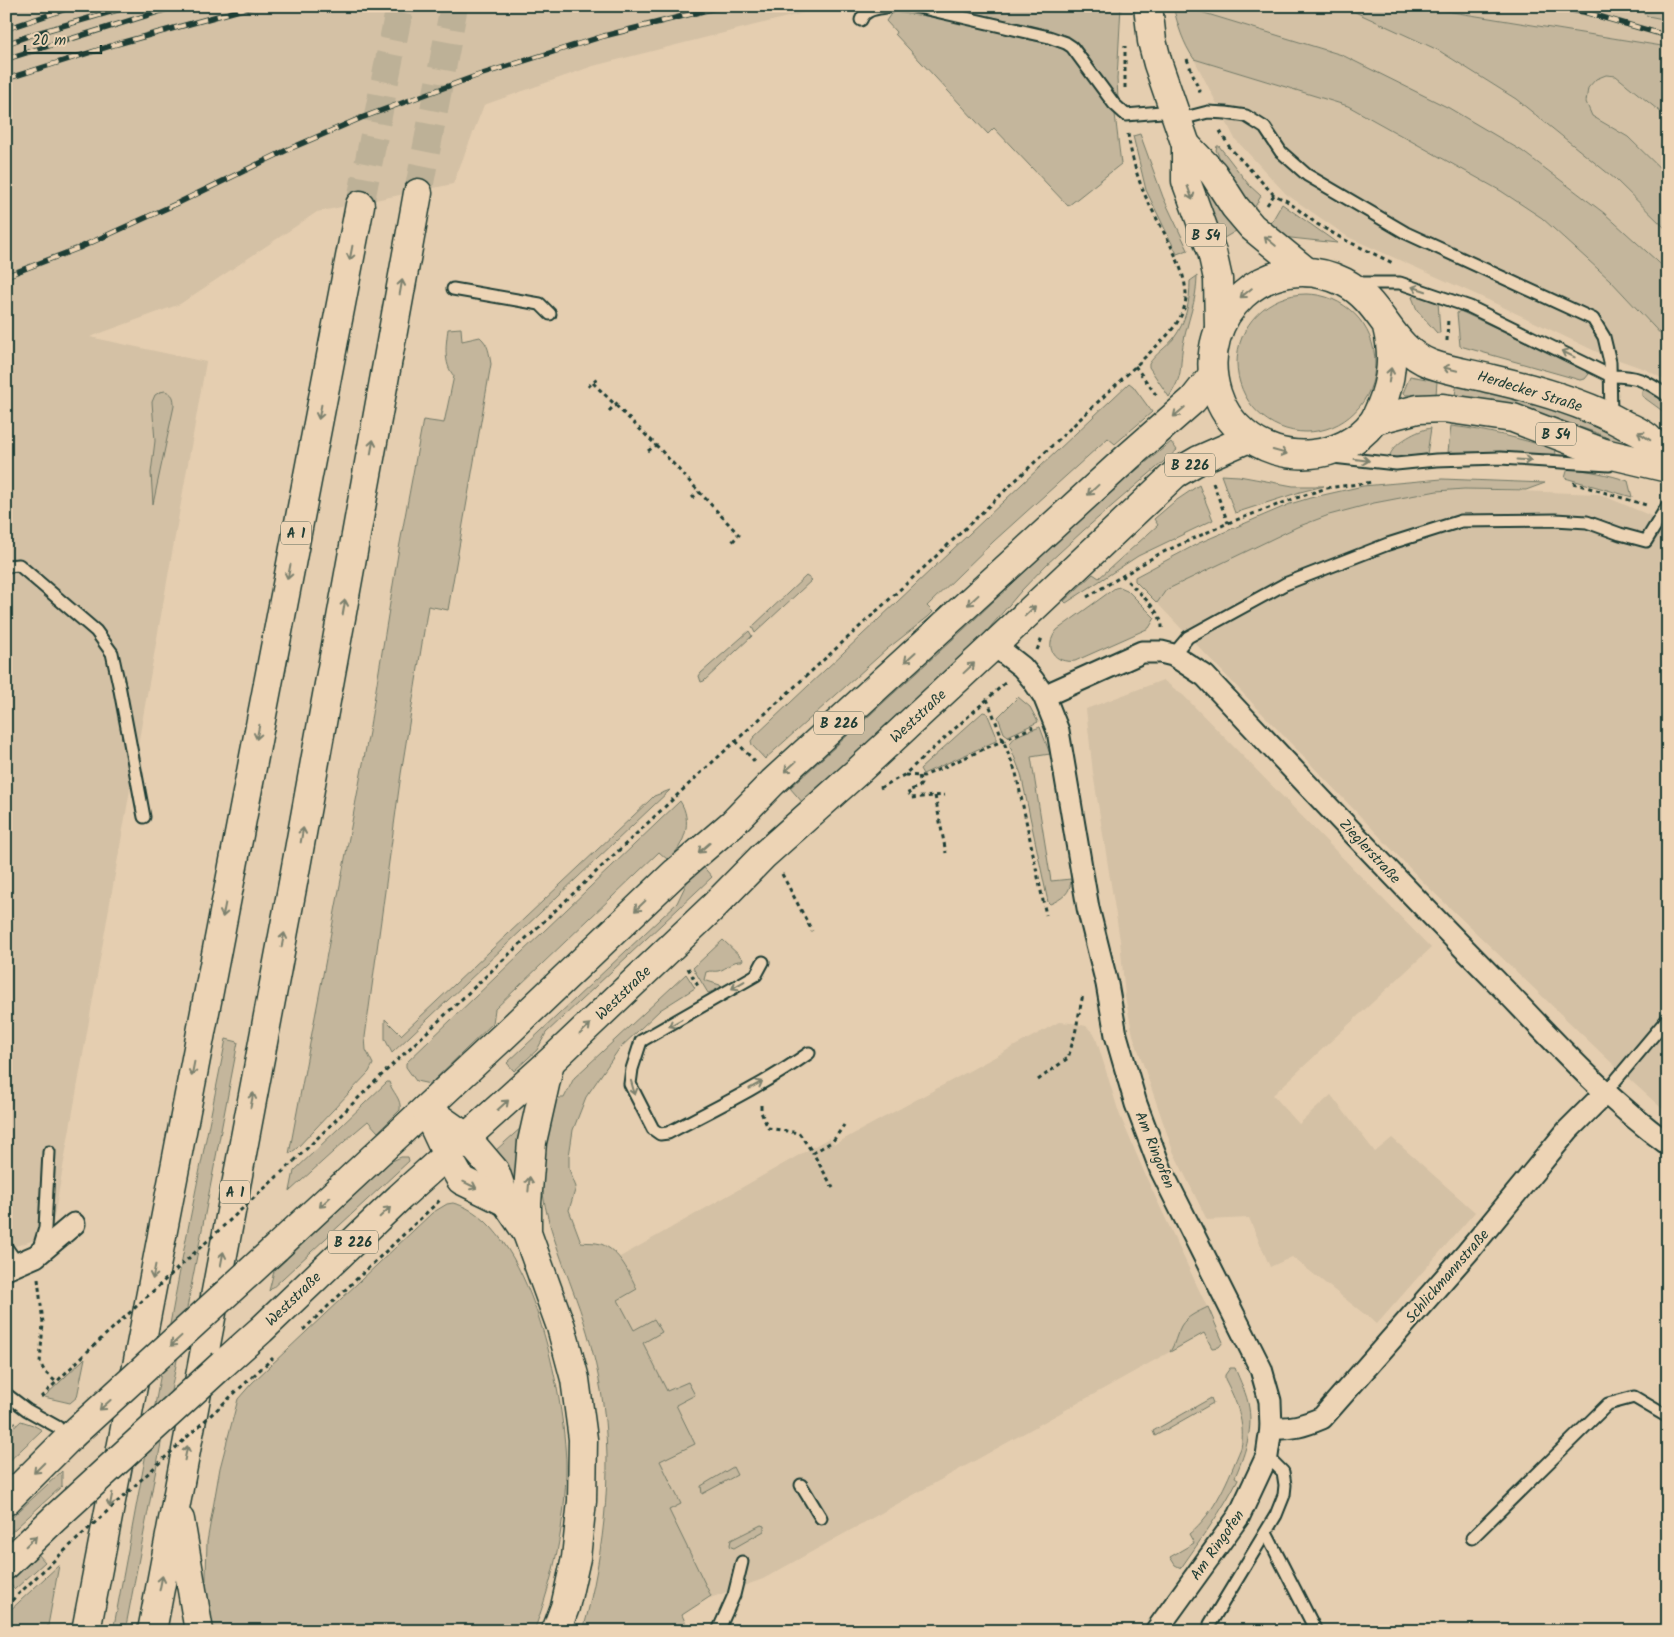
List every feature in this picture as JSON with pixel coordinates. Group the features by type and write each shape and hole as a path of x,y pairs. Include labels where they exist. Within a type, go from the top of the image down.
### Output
{"main road":[{"name":"Herdecker Straße","path":"1148,6 1152,41 1178,125 1186,181 1212,252 1218,279 1219,328"},
{"name":"Herdecker Straße","path":"1178,125 1235,207 1252,227 1307,272"},
{"name":"A 1","path":"152,1631 297,864 418,193"},
{"name":"A 1","path":"86,1631 360,205"},
{"name":"Herdecker Straße","path":"1387,327 1392,350 1391,376 1388,387 1374,420 1348,443 1314,454 1297,455 1280,452 1249,438 1236,426 1221,406 1212,376 1212,352 1219,328 1230,308 1245,292 1264,281 1285,274 1307,272 1344,282 1367,299 1401,344 1417,358 1432,364 1551,395 1611,417 1650,438 1667,467"},
{"name":"B 226","path":"6,1501 72,1435 426,1109 676,872 733,823 773,782 1193,400 1212,376"},
{"name":"Herdecker Straße","path":"1374,420 1426,408 1444,408 1513,418 1604,452 1667,467"},
{"name":"Weststraße","path":"6,1565 261,1330 456,1146 550,1062 712,908 764,855 856,773 1175,474 1199,460 1249,438"},
{"path":"527,1233 527,1203 532,1142 550,1062"},
{"path":"426,1109 456,1146 495,1171 506,1202 527,1233 561,1327 575,1379 583,1439 582,1501 576,1558 565,1607 556,1631"},
{"path":"177,1501 199,1631"}],"street":[{"name":"Am Ringofen","path":"994,645 1022,667 1044,696 1058,731 1088,908 1107,984 1116,1035 1136,1104 1161,1170 1261,1369 1270,1401 1271,1428 1267,1456 1238,1516 1156,1631"},
{"name":"Zieglerstraße","path":"1044,696 1142,652 1161,652 1173,655 1205,676 1406,890 1605,1093 1642,1125 1668,1144"},
{"name":"Schlickmannstraße","path":"1271,1428 1287,1429 1303,1426 1322,1418 1467,1254 1568,1130 1605,1093"},
{"path":"17,1259 74,1224"}],"lane":[{"path":"861,20 863,14 869,10 892,6"},
{"path":"914,6 1049,37 1066,43 1072,47 1114,104 1126,115 1178,125 1208,112 1246,116 1265,128 1281,152 1307,175 1406,233 1593,319 1604,336 1610,362 1612,376 1611,417"},
{"path":"1344,282 1400,283 1447,298 1470,307 1612,376 1631,376 1646,381 1668,396"},
{"path":"453,289 540,304 550,314"},
{"path":"1314,454 1396,464 1436,460 1500,458 1667,467"},
{"path":"1173,655 1188,637 1285,584 1388,544 1461,521 1554,520 1587,522 1620,534 1646,540 1666,508"},
{"path":"6,566 19,564 96,631 112,653 144,816"},
{"path":"763,962 756,975 641,1041 632,1069 630,1084 638,1102 653,1129 660,1134 668,1133 795,1063 809,1053"},
{"path":"1605,1093 1668,1018"},
{"path":"17,1259 45,1228 48,1152"},
{"path":"6,1394 27,1410 72,1435"},
{"path":"1472,1538 1608,1404 1634,1397 1668,1417"},
{"path":"1210,1624 1276,1515 1284,1495 1283,1472 1267,1456"},
{"path":"801,1485 821,1518"},
{"path":"1266,1532 1316,1631"},
{"path":"718,1631 734,1595 742,1562"}],"path":[{"path":"41,1396 294,1161 390,1067 690,783 932,561 1175,327 1183,311 1186,294 1180,268 1144,193 1131,154 1126,115 1125,42"},
{"path":"1274,195 1287,201 1317,224 1343,239 1397,264"},
{"path":"1135,366 1157,397"},
{"path":"588,387 597,378"},
{"path":"592,383 686,476 739,535 732,542"},
{"path":"609,411 619,401"},
{"path":"648,450 656,445"},
{"path":"1211,477 1228,523"},
{"path":"1087,596 1159,554 1228,523 1299,496 1375,482"},
{"path":"1572,482 1666,508"},
{"path":"692,498 699,492"},
{"path":"704,498 708,496"},
{"path":"1122,575 1154,608"},
{"path":"880,789 904,775 999,689"},
{"path":"987,699 1016,773 1046,915"},
{"path":"904,775 924,776 1053,718"},
{"path":"736,741 758,765"},
{"path":"919,776 921,784 919,787 908,791 911,798 945,796"},
{"path":"935,796 946,853"},
{"path":"782,874 812,931"},
{"path":"1038,1080 1068,1058 1083,994"},
{"path":"813,1153 833,1141 844,1125"},
{"path":"799,1133 833,1188"},
{"path":"296,1336 432,1208"},
{"path":"17,1259 43,1323 40,1363 45,1372 56,1382"},
{"path":"6,1606 275,1356"},
{"path":"6,1430 18,1419"}],"shaded area":[{"path":"6,6 842,6 811,11 593,66 484,105 453,184 317,212 180,304 90,337 206,362 51,1235 6,1249"},
{"path":"944,6 1121,6 1117,79 1118,99 1079,44 1068,37 1024,24"},
{"path":"1173,6 1201,12 1342,55 1449,108 1522,151 1604,213 1668,271 1668,342 1610,280 1542,218 1501,191 1348,106 1194,59 1181,34"},
{"path":"1174,6 1342,6 1438,50 1516,99 1615,179 1668,231 1668,271 1604,213 1522,151 1342,55 1201,12"},
{"path":"1342,6 1415,6 1668,47 1668,118 1616,76 1606,75 1596,79 1588,88 1586,102 1592,116 1628,137 1668,176 1668,231 1615,179 1516,99 1438,50"},
{"path":"1415,6 1652,6 1647,8 1659,19 1668,20 1668,47"},
{"path":"1652,6 1668,6 1668,20 1648,16 1643,13"},
{"path":"892,12 936,17 1048,44 1067,51 1115,114 1121,164 1068,206 994,128 988,134 895,34 896,32 886,21"},
{"path":"1194,59 1348,106 1501,191 1542,218 1610,280 1668,342 1668,382 1647,370 1597,352 1486,299 1348,237 1286,194 1235,139"},
{"path":"1606,75 1616,76 1668,118 1668,176 1628,137 1592,116 1586,102 1588,88 1596,79"},
{"path":"1140,134 1163,197 1188,250 1177,254 1146,190 1133,136"},
{"path":"1217,146 1219,146 1249,185 1261,196 1252,212 1237,195 1216,150"},
{"path":"1191,156 1224,215 1236,231 1224,238 1202,195"},
{"path":"1282,204 1337,243 1281,236 1268,228"},
{"path":"1197,276 1194,302 1183,345 1179,377 1169,397 1149,367 1149,364 1171,342 1182,325 1189,296 1190,281"},
{"path":"1306,294 1320,295 1333,299 1345,305 1355,314 1364,324 1370,336 1374,349 1374,377 1370,390 1364,402 1355,412 1345,421 1333,427 1320,431 1306,432 1292,431 1279,427 1267,421 1257,412 1248,402 1242,390 1238,377 1237,363 1238,349 1242,336 1248,324 1257,314 1267,305 1279,299 1292,295"},
{"path":"1415,295 1438,301 1440,333 1437,333 1417,310 1412,297"},
{"path":"1460,311 1580,367 1589,374 1585,379 1580,380 1460,346 1457,313"},
{"path":"461,328 462,341 480,337 483,340 488,349 491,364 448,610 428,606 401,774 365,1037 366,1050 373,1064 369,1072 296,1149 289,1154 369,732 398,554 423,420 444,423 454,376 447,360 448,329"},
{"path":"1410,376 1437,381 1436,395 1406,395 1403,393"},
{"path":"1129,383 1152,412 1115,444 1108,438 994,541 927,606 933,612 928,617 887,649 765,759 752,745 751,741 754,737"},
{"path":"1457,383 1556,409 1644,448 1624,446 1597,433 1522,407 1455,395"},
{"path":"1643,388 1648,389 1668,403 1668,415 1642,396"},
{"path":"165,391 172,396 174,406 153,504 151,473 155,441 152,402 155,395"},
{"path":"1451,426 1491,432 1529,442 1555,449 1556,454 1448,452"},
{"path":"1431,428 1427,454 1394,458 1390,455 1408,437"},
{"path":"1171,442 1177,450 1046,565 980,639 803,803 790,788 975,619 1100,500"},
{"path":"1568,468 1613,476 1628,481 1632,497 1565,478"},
{"path":"1221,475 1239,476 1293,486 1324,486 1235,513"},
{"path":"1442,479 1545,483 1526,490 1464,489 1437,491 1374,503 1329,515 1297,527 1166,590 1157,603 1135,581 1135,577 1199,543 1290,504 1363,486"},
{"path":"1199,485 1213,520 1138,556 1066,603 1064,601 1093,574 1099,578 1158,525 1154,519 1174,502"},
{"path":"1464,489 1599,494 1668,523 1668,1114 1617,1068 1423,882 1157,603 1166,590 1297,527 1329,515 1374,503 1437,491"},
{"path":"806,576 812,580 755,633 752,627"},
{"path":"1120,587 1127,590 1155,618 1149,628 1075,661 1061,660 1056,657 1051,648 1051,642 1057,630 1115,588"},
{"path":"749,631 752,636 701,682 699,676 701,673"},
{"path":"1163,680 1184,696 1431,948 1273,1095 1299,1124 1331,1095 1375,1152 1392,1138 1475,1212 1377,1324 1292,1257 1270,1267 1249,1218 1207,1220 1173,1151 1133,1035 1125,997 1120,940 1093,773 1086,709"},
{"path":"1018,697 1030,707 1038,722 1008,736 1004,733 998,717"},
{"path":"983,712 987,713 996,735 996,741 923,774 920,769"},
{"path":"1040,727 1050,754 1031,757 1051,881 1071,879 1068,892 1050,904 1048,902 1021,774 1010,746 1011,742 1018,736"},
{"path":"670,790 392,1053 385,1039 385,1019 401,1035 654,796"},
{"path":"680,801 686,817 686,825 683,840 674,854 668,860 659,852 495,1009 493,1023 430,1084 416,1081 406,1067 406,1063"},
{"path":"701,864 712,877 546,1033 537,1050 514,1071 507,1063 677,903 690,876"},
{"path":"723,940 743,959 721,970 706,972 704,980 720,985 721,988 708,993 693,968"},
{"path":"686,974 695,988 660,1010 619,1049 586,1097 573,1130 569,1156 569,1169 576,1187 569,1210 581,1242 599,1243 608,1247 619,1257 627,1270 637,1289 618,1300 634,1330 654,1319 662,1332 643,1343 667,1391 688,1382 695,1395 676,1405 695,1444 660,1461 681,1504 669,1510 711,1596 682,1615 689,1631 583,1631 597,1568 606,1504 606,1439 603,1407 593,1353 547,1214 542,1184 543,1152 553,1104 556,1098 564,1098 574,1078"},
{"path":"1059,1022 1086,1026 1095,1035 1119,1113 1147,1179 1216,1326 763,1579 710,1598 646,1464 618,1300 637,1289 620,1257 829,1138 835,1144"},
{"path":"226,1039 238,1042 125,1631 113,1631 184,1249"},
{"path":"389,1082 398,1099 400,1110 378,1132 368,1121 290,1191 294,1171"},
{"path":"523,1126 518,1185 495,1151"},
{"path":"401,1157 408,1157 409,1161 269,1291 274,1271 390,1162"},
{"path":"453,1203 480,1217 503,1242 522,1276 538,1315 559,1398 566,1465 564,1507 553,1570 534,1631 210,1631 205,1610 207,1542 220,1468 238,1399 252,1383 432,1213 447,1204"},
{"path":"1208,1307 1223,1342 1219,1347 1212,1348 1204,1333 1170,1352 1183,1323"},
{"path":"85,1358 77,1397 70,1403 44,1397"},
{"path":"1230,1368 1235,1368 1248,1403 1250,1426 1247,1444 1235,1477 1238,1479 1232,1491 1181,1568 1175,1565 1170,1557 1194,1543 1189,1534 1207,1516 1214,1505 1241,1448 1242,1430 1239,1412 1225,1379 1225,1375"},
{"path":"1211,1398 1213,1403 1155,1436 1153,1431"},
{"path":"21,1421 42,1430 6,1464 6,1435"},
{"path":"733,1467 737,1475 702,1494 701,1486"},
{"path":"62,1471 62,1486 6,1537 6,1523"},
{"path":"761,1525 764,1526 764,1531 734,1548 731,1547 731,1540"},
{"path":"38,1554 45,1562 15,1589 8,1582"},
{"path":"59,1565 47,1631 6,1631 6,1614"}],"tunnel":[{"path":"360,205 400,6"},
{"path":"418,193 454,6"}],"railway":[{"path":"6,29 75,6"},
{"path":"6,44 131,6"},
{"path":"6,59 177,6"},
{"path":"6,79 117,44 254,6"},
{"path":"6,276 79,248 178,203 289,149 361,118 476,76 604,36 723,6"},
{"path":"1543,6 1584,12 1668,36"}]}
